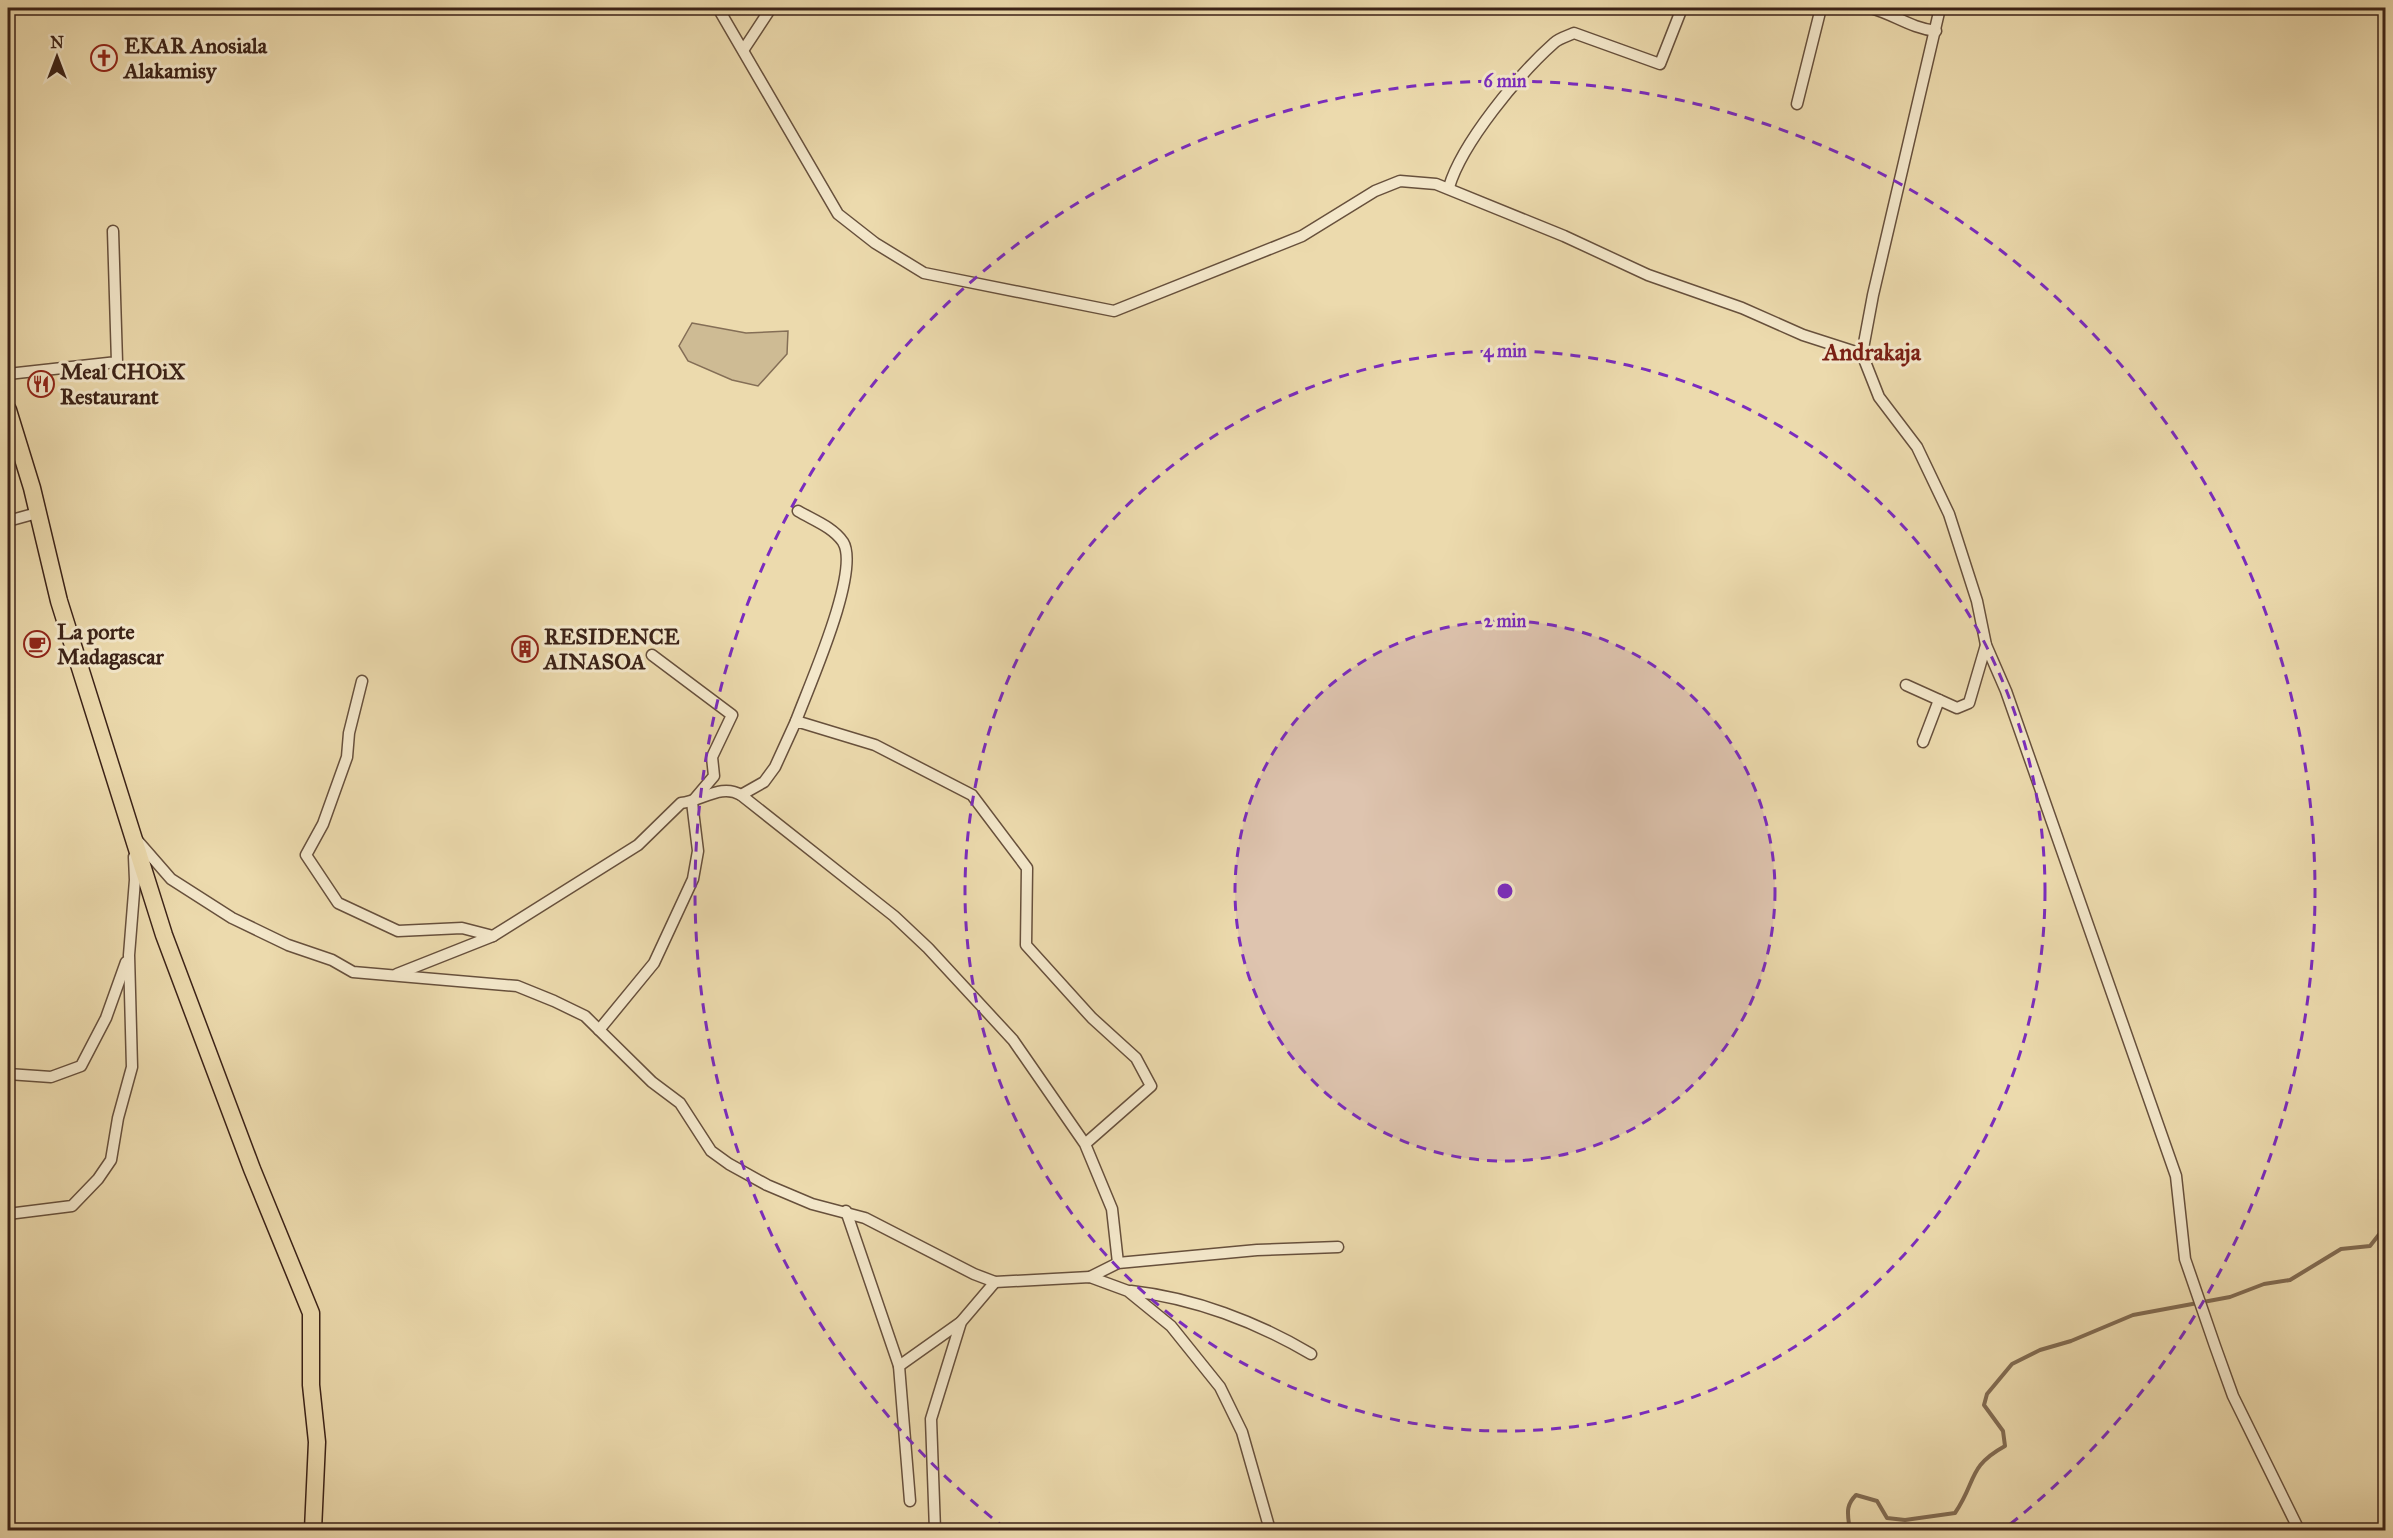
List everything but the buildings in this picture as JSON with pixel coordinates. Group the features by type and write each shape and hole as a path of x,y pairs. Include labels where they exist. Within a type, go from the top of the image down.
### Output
{"main road":[{"path":"8,410 37,513 58,601 164,935 252,1169 311,1313 311,1385 317,1442 313,1530"}],"street":[{"path":"718,8 744,49 838,214 875,243 924,273 1114,311 1302,236 1374,191 1400,181 1449,187 1648,275 1742,308 1803,335 1862,354"},
{"path":"744,49 771,8"},
{"path":"1449,187 1454,169 1502,100 1555,42 1574,33 1660,63 1682,8"},
{"path":"1797,104 1821,8"},
{"path":"1871,8 1899,18 1916,28 1935,31"},
{"path":"1940,8 1873,295 1862,354 1879,397 1917,447 1949,514 1977,601 1986,645 2006,691 2176,1176 2185,1259 2233,1396 2298,1530"},
{"path":"8,374 117,362 113,231"},
{"path":"741,795 764,782 775,767 796,721 837,610 848,563 844,544 833,531 798,512"},
{"path":"8,520 37,513"},
{"path":"1906,686 1956,708 1969,703 1986,645"},
{"path":"599,1029 654,963 693,879 698,851 692,802 714,776 712,757 732,715 652,655"},
{"path":"362,681 349,733 347,757 323,824 306,855 338,903 398,931 462,928 493,936"},
{"path":"1923,742 1939,700"},
{"path":"796,721 875,745 972,795 1027,868 1026,945 1092,1018 1136,1058 1151,1086 1085,1144"},
{"path":"393,975 493,936 638,845 681,803 692,802 731,789 894,916 928,948 1013,1040 1085,1144 1112,1209 1118,1263"},
{"path":"8,1215 72,1206 98,1179 111,1160 118,1118 132,1067 129,955 135,880 133,836"},
{"path":"133,836 171,879 232,918 288,945 332,960 353,972 517,986 585,1016 652,1082 680,1103 711,1151 767,1185 812,1204 846,1211 865,1218 994,1282 1090,1277 1128,1291 1152,1294 1214,1309 1282,1337 1311,1354"},
{"path":"8,1074 51,1077 81,1066 106,1018 129,955"},
{"path":"846,1211 899,1366 910,1501"},
{"path":"1090,1277 1118,1263 1257,1250 1338,1247"},
{"path":"899,1366 961,1322 994,1282"},
{"path":"1128,1291 1172,1326 1220,1387 1242,1432 1270,1530"},
{"path":"935,1530 931,1419 961,1322"}],"shaded area":[{"path":"692,323 746,333 788,331 787,354 758,386 732,380 688,361 679,346"}],"waterway":[{"path":"1810,1530 1842,1528 1849,1524 1848,1508 1856,1495 1877,1501 1887,1518 1905,1520 1955,1513 1978,1468 2005,1446 2003,1431 1984,1405 1987,1394 2012,1364 2040,1350 2071,1341 2133,1315 2230,1297 2264,1284 2290,1280 2341,1249 2370,1246 2386,1222"}],"place":[{"name":"EKAR Anosiala Alakamisy","path":"104,58"},
{"name":"Meal CHOiX Restaurant","path":"41,384"},
{"name":"La porte Madagascar","path":"37,644"},
{"name":"RESIDENCE AINASOA","path":"525,649"}],"district":[{"name":"Andrakaja","path":"1872,352"}]}
